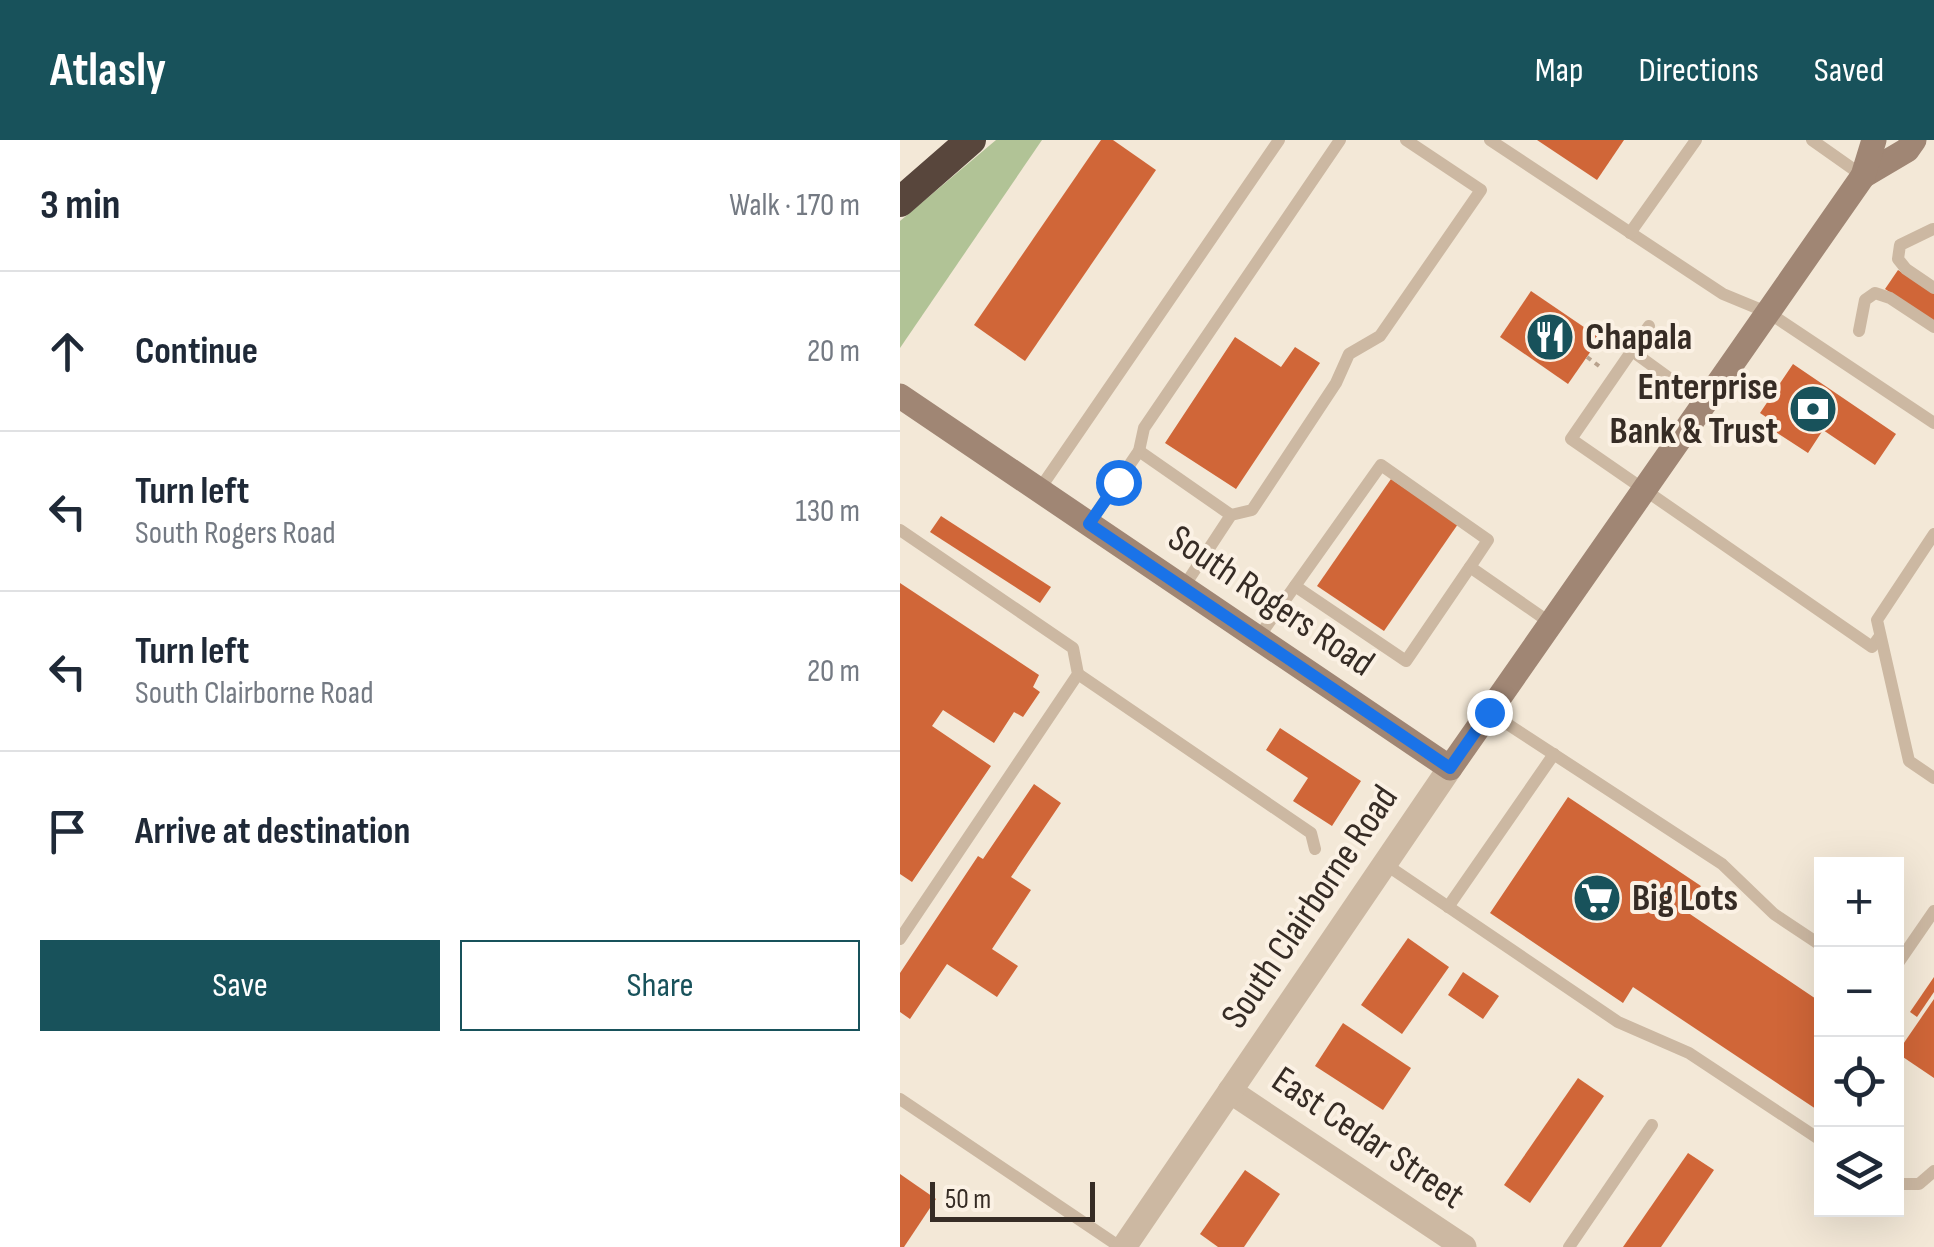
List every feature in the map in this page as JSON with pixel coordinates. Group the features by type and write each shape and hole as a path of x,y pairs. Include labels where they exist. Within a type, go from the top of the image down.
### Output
{"highway":[{"path":"900,202 971,140"}],"main road":[{"path":"1863,176 1874,140"},
{"path":"1863,176 1907,150 1914,140"},
{"name":"South Clairborne Road","path":"1450,768 1863,176"},
{"name":"South Rogers Road","path":"900,396 1450,768"}],"street":[{"name":"South Clairborne Road","path":"1122,1247 1450,768"},
{"name":"East Cedar Street","path":"1230,1091 1464,1247"}],"lane":[{"path":"1039,490 1280,140"},
{"path":"1089,524 1139,452 1144,428 1340,140"},
{"path":"1184,588 1230,515 1252,510 1336,382 1349,354 1380,336 1481,190 1406,140"},
{"path":"1490,140 1734,300 1768,313 1934,424"},
{"path":"1630,233 1696,140"},
{"path":"1812,140 1863,176"},
{"path":"1934,230 1900,245 1898,259 1934,288"},
{"path":"1859,331 1866,300 1875,293 1934,326"},
{"path":"1649,326 1570,439 1872,647 1880,636"},
{"path":"1632,351 1705,404"},
{"path":"1139,452 1230,515"},
{"path":"1258,638 1381,465 1488,540 1406,662 1295,586"},
{"path":"900,530 1073,648 1078,674 900,939"},
{"path":"1934,534 1876,620 1909,761 1934,778"},
{"path":"1470,567 1552,624"},
{"path":"1078,674 1311,833 1315,849"},
{"path":"1489,712 1722,864 1774,914 1814,941"},
{"path":"1448,907 1554,754"},
{"path":"1385,864 1618,1022 1689,1053 1814,1136"},
{"path":"1904,954 1934,911"},
{"path":"900,1099 1122,1247"},
{"path":"1568,1247 1652,1125"},
{"path":"1904,1184 1919,1184 1934,1171"}],"green space":[{"path":"996,140 1042,140 900,348 900,221"}],"building":[{"path":"1101,140 1113,140 1156,170 1025,361 974,325"},
{"path":"1537,140 1624,140 1597,180"},
{"path":"1898,270 1934,293 1934,321 1885,289"},
{"name":"Chapala","path":"1531,291 1600,338 1568,384 1500,337"},
{"path":"1235,337 1281,367 1295,347 1320,363 1236,489 1165,443"},
{"path":"1793,364 1896,434 1875,465 1823,430 1808,453 1768,427 1772,421 1760,413"},
{"path":"1391,479 1458,524 1384,631 1317,586"},
{"path":"941,516 1051,587 1040,603 930,532"},
{"path":"900,583 1039,675 1033,687 1040,692 1023,717 1014,712 994,743 943,710 932,726 991,766 912,882 900,874"},
{"path":"1280,728 1361,781 1332,826 1293,801 1308,778 1266,750"},
{"path":"1034,784 1061,803 1011,877 1031,890 992,949 1018,966 997,997 947,964 910,1019 900,1012 900,973 978,856 983,859"},
{"path":"1568,797 1701,886 1684,910 1814,998 1814,1108 1633,987 1623,1003 1490,913"},
{"path":"1408,938 1449,967 1402,1034 1361,1005"},
{"path":"1463,972 1499,996 1483,1019 1448,995"},
{"path":"1934,977 1934,992 1917,1017 1910,1012"},
{"path":"1934,999 1934,1078 1904,1058 1904,1043"},
{"path":"1343,1023 1411,1068 1383,1110 1315,1066"},
{"path":"1578,1078 1604,1096 1530,1203 1504,1185"},
{"path":"1688,1153 1714,1170 1661,1247 1623,1247"},
{"path":"1245,1170 1280,1194 1244,1247 1218,1247 1200,1234"},
{"path":"900,1174 936,1199 904,1247 900,1247"}],"place":[{"name":"Chapala","path":"1550,337"},
{"name":"Enterprise Bank & Trust","path":"1813,409"},
{"name":"Big Lots","path":"1597,898"}],"route":[{"path":"1118,482 1089,524 1450,768 1489,712"}]}
